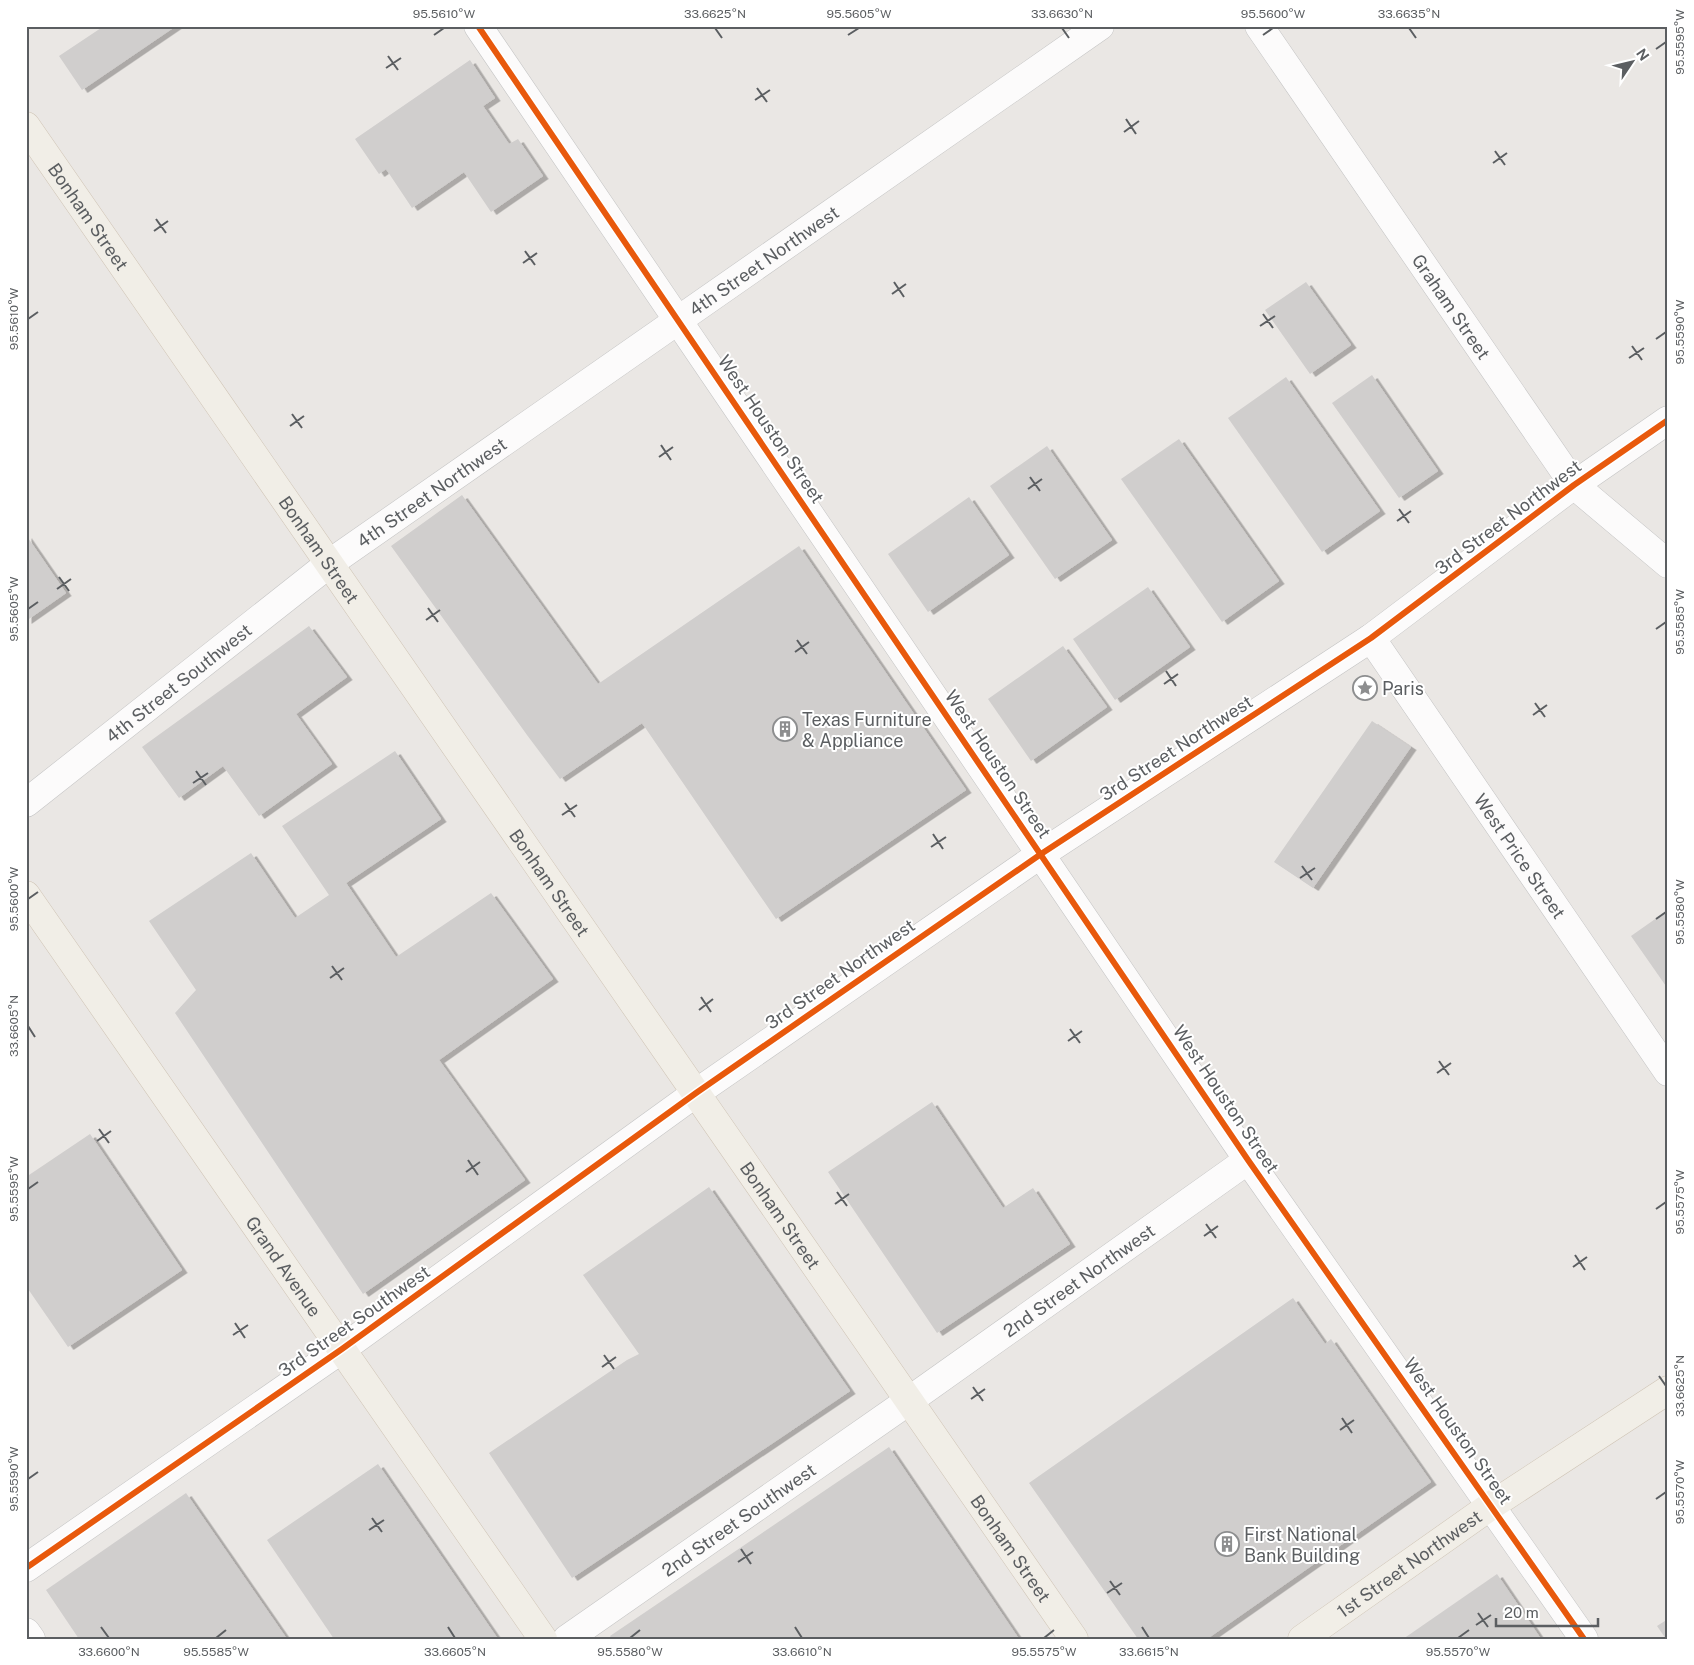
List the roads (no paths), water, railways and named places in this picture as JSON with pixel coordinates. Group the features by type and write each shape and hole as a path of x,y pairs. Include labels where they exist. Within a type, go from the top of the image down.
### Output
{"main road":[{"name":"Bonham Street","path":"26,126 1074,1639"},
{"name":"Grand Avenue","path":"26,895 543,1639"},
{"name":"1st Street Northwest","path":"1302,1639 1492,1506 1668,1390"}],"street":[{"name":"West Houston Street","path":"478,26 1248,1160 1584,1639"},
{"name":"4th Street Northwest","path":"330,563 1100,26"},
{"name":"Graham Street","path":"1259,26 1574,485 1668,564"},
{"name":"3rd Street Northwest","path":"696,1093 1040,854 1371,638 1574,485 1668,420"},
{"name":"4th Street Southwest","path":"26,803 330,563"},
{"name":"West Price Street","path":"1371,638 1668,1072"},
{"name":"3rd Street Southwest","path":"26,1568 342,1349 696,1093"},
{"name":"2nd Street Northwest","path":"910,1400 1248,1160"},
{"name":"2nd Street Southwest","path":"567,1639 910,1400"},
{"path":"26,1632 31,1639"}],"place":[{"name":"Paris","path":"1365,688"},
{"name":"Texas Furniture & Appliance","path":"785,729"},
{"name":"First National Bank Building","path":"1227,1544"}]}
